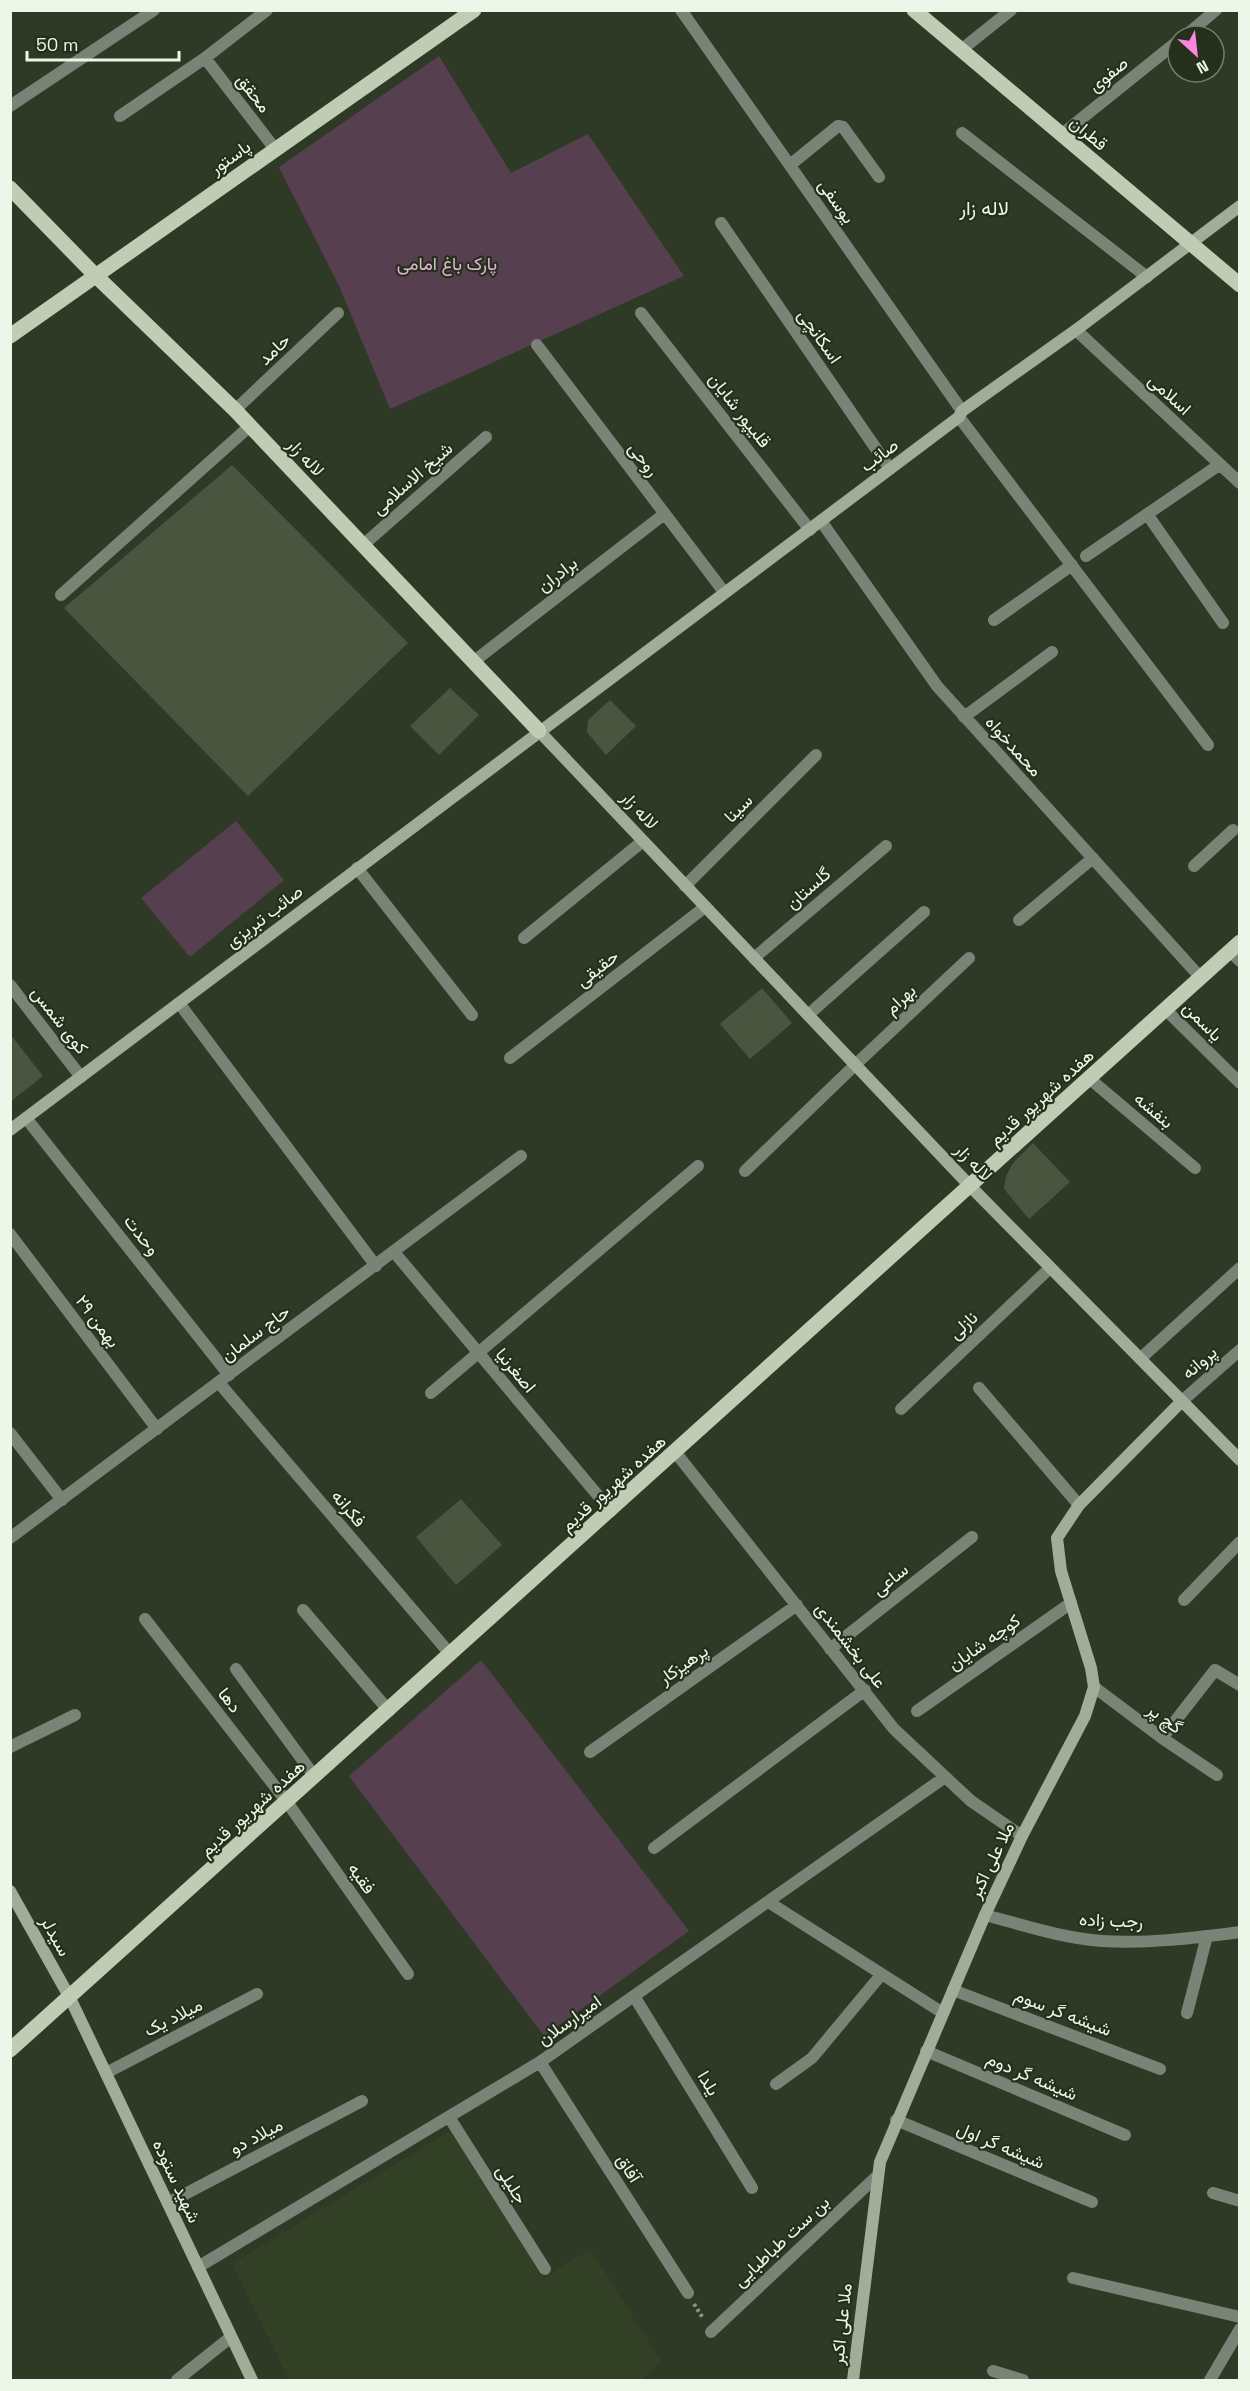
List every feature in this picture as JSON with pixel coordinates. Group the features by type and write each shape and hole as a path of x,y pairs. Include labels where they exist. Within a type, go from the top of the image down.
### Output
{"main road":[{"name":"پاستور","path":"10,336 474,10"},
{"name":"قطران","path":"914,10 1239,285"},
{"name":"لاله زار","path":"10,188 95,275 235,410 970,1187 1239,1460"},
{"name":"صائب","path":"539,731 810,530 1239,206"},
{"name":"صائب تبریزی","path":"10,1130 539,731"},
{"name":"هفده شهریور قدیم","path":"10,2050 676,1453 1201,978 1236,952"},
{"name":"ملا علی اکبر","path":"853,2380 876,2177 896,2120 985,1915 1022,1836 1085,1716 1094,1687 1091,1668 1061,1571 1057,1538 1079,1505 1182,1401"},
{"name":"سیدلر","path":"10,1892 70,1998"},
{"name":"شهید ستوده","path":"70,1998 252,2380"}],"street":[{"path":"10,106 154,10"},
{"path":"120,116 205,58 267,10"},
{"name":"یوسفی","path":"681,10 961,414 1208,745"},
{"path":"961,50 1011,10"},
{"path":"1199,24 1216,10"},
{"name":"صفوی","path":"1061,135 1166,51"},
{"name":"محقق","path":"205,58 275,149"},
{"path":"790,165 838,126 843,128 879,177"},
{"path":"962,133 1147,277"},
{"name":"اسکانچی","path":"721,223 890,469"},
{"name":"حامد","path":"235,410 338,313"},
{"name":"قلیپور شایان","path":"641,313 810,530"},
{"name":"اسلامی","path":"1076,330 1239,483"},
{"name":"روحی","path":"537,345 724,592"},
{"path":"61,595 250,426"},
{"name":"شیخ الاسلامی","path":"362,546 486,437"},
{"path":"1086,556 1219,465"},
{"name":"برادران","path":"473,662 663,514"},
{"path":"1147,514 1223,623"},
{"name":"محمدخواه","path":"821,521 937,686 1201,978"},
{"path":"994,620 1072,565"},
{"path":"964,717 1052,652"},
{"name":"سینا","path":"685,886 816,755"},
{"path":"1194,866 1237,831"},
{"path":"524,938 643,841"},
{"name":"گلستان","path":"754,958 886,846"},
{"path":"1019,920 1093,858"},
{"path":"357,868 472,1015"},
{"name":"حقیقی","path":"510,1058 705,907"},
{"path":"808,1015 924,912"},
{"name":"بهرام","path":"746,1171 969,958"},
{"name":"کوی شمس","path":"10,985 81,1077"},
{"path":"179,1003 376,1266"},
{"name":"یاسمن","path":"1166,1010 1239,1083"},
{"name":"بنفشه","path":"1090,1079 1195,1168"},
{"name":"وحدت","path":"26,1118 229,1375"},
{"name":"حاج سلمان","path":"10,1538 220,1384 521,1156"},
{"path":"431,1393 698,1166"},
{"name":"۲۹ بهمن","path":"10,1234 157,1429"},
{"name":"اصغرنیا","path":"394,1252 611,1510"},
{"name":"نازلی","path":"901,1408 1050,1268"},
{"path":"1140,1358 1239,1268"},
{"name":"پروانه","path":"1182,1401 1239,1350"},
{"name":"فکرانه","path":"220,1384 451,1655"},
{"path":"978,1388 1079,1505"},
{"path":"10,1433 62,1500"},
{"name":"علی بخشمندی","path":"676,1453 894,1729 971,1801 1022,1836"},
{"name":"ساعی","path":"831,1649 972,1537"},
{"path":"1184,1600 1239,1542"},
{"name":"کوچه شایان","path":"917,1711 1071,1603"},
{"name":"پرهیزکار","path":"590,1752 796,1605"},
{"path":"303,1610 389,1711"},
{"name":"دها","path":"144,1619 287,1802"},
{"path":"236,1669 315,1777"},
{"path":"1162,1738 1215,1670 1239,1685"},
{"name":"گچ پر","path":"1094,1687 1162,1738 1217,1775"},
{"path":"654,1848 865,1690"},
{"path":"10,1747 75,1715"},
{"name":"امیرارسلان","path":"198,2267 540,2062 770,1903 945,1778"},
{"name":"فقیه","path":"287,1802 408,1974"},
{"path":"770,1903 943,2013"},
{"name":"رجب زاده","path":"985,1915 1070,1937 1102,1941 1207,1936 1239,1932"},
{"path":"1187,2013 1207,1936"},
{"path":"776,2084 812,2058 881,1974"},
{"name":"شیشه گر سوم","path":"952,1990 1160,2069"},
{"name":"میلاد یک","path":"106,2073 256,1994"},
{"name":"یلدا","path":"634,1996 752,2188"},
{"name":"شیشه گر دوم","path":"926,2051 1125,2135"},
{"name":"آفاق","path":"540,2062 688,2293"},
{"name":"میلاد دو","path":"168,2203 362,2100"},
{"name":"جلیلی","path":"449,2117 545,2270"},
{"name":"شیشه گر اول","path":"896,2120 1092,2202"},
{"name":"بن ست طباطبایی","path":"711,2332 876,2177"},
{"path":"1213,2193 1239,2201"},
{"path":"1073,2278 1239,2317"},
{"path":"1210,2380 1239,2329"},
{"path":"177,2380 231,2337"},
{"path":"993,2371 1023,2380"}],"path":[{"path":"688,2293 711,2332"}],"shaded area":[{"path":"453,2129 544,2278 590,2249 661,2361 643,2380 289,2380 232,2264"}],"green space":[{"name":"پارک باغ امامی","path":"439,56 511,173 588,134 684,276 390,409 340,288 279,167"},
{"path":"236,821 284,880 190,957 141,898"},
{"path":"481,1660 689,1931 544,2036 349,1776"}],"building":[{"path":"232,465 408,643 248,796 64,608"},
{"path":"450,688 479,715 439,755 410,726"},
{"path":"610,700 636,726 606,755 587,732 588,720"},
{"path":"762,988 792,1023 750,1059 720,1024"},
{"path":"10,1034 43,1076 10,1102"},
{"path":"1033,1143 1070,1182 1029,1219 1004,1189 1006,1176 1013,1163"},
{"path":"461,1499 502,1545 456,1585 416,1537"}],"district":[{"name":"لاله زار","path":"984,208"}]}
